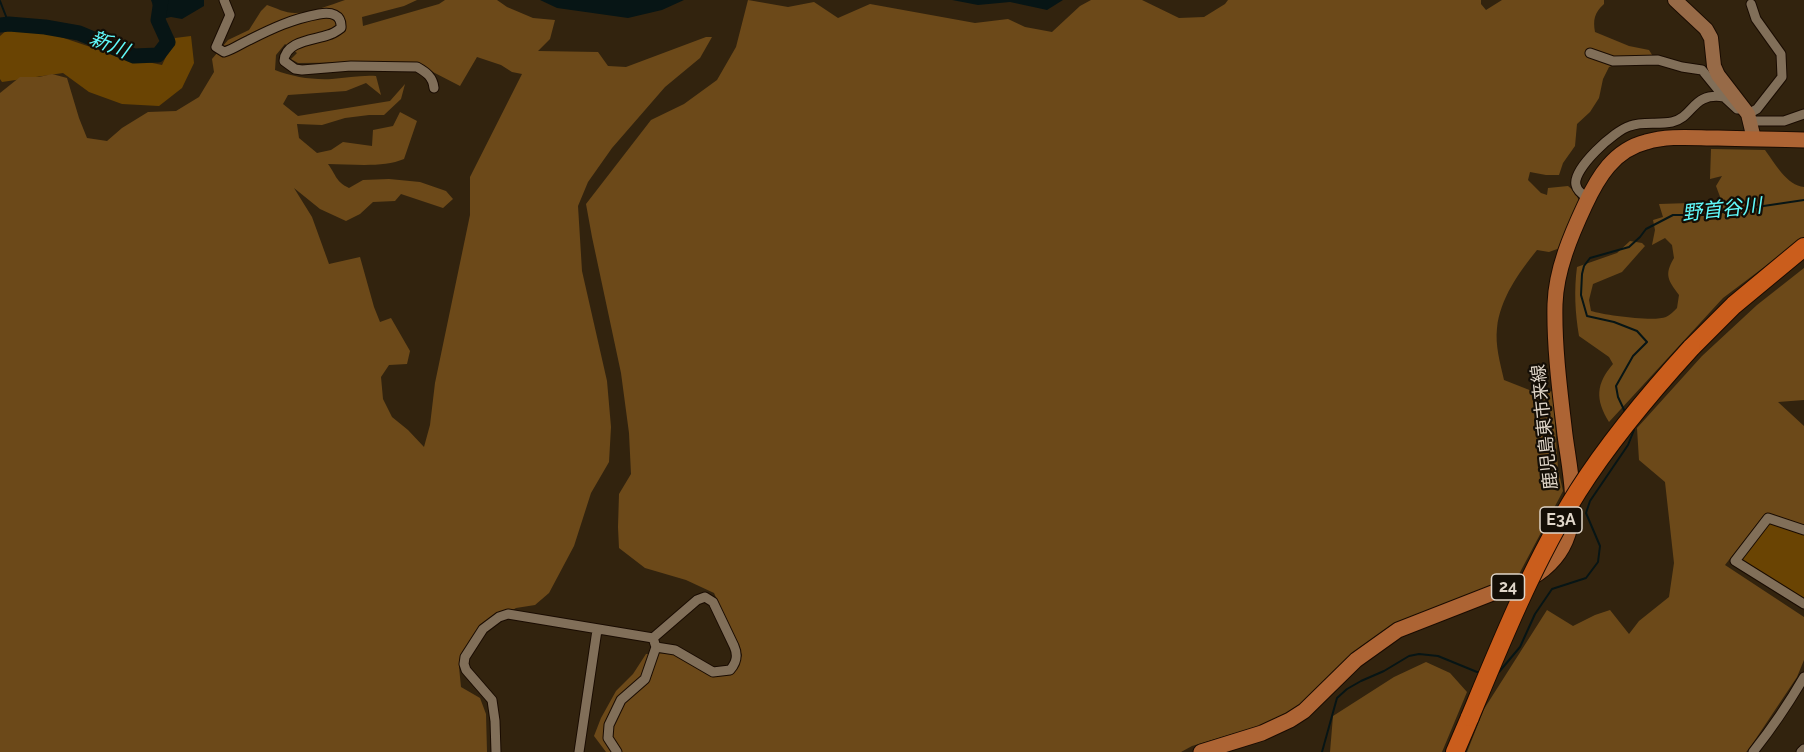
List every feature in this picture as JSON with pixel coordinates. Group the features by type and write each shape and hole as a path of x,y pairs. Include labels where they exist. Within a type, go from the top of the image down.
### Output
{"highway":[{"name":"E3A","path":"1455,752 1506,629 1552,535 1578,491 1636,410 1691,348 1734,305 1804,247"}],"main road":[{"name":"鹿児島東市来線","path":"1201,752 1262,734 1290,720 1304,711 1356,660 1384,639 1412,625 1531,578 1544,571 1561,549 1568,534 1572,499 1559,388 1555,302 1561,265 1588,198 1597,181 1618,155 1646,141 1686,137 1804,140"}],"street":[{"path":"224,0 230,15 216,47 224,52 235,49 285,22 330,13 338,16 341,28 331,35 296,44 288,50 284,61 295,69 302,70 351,66 417,67 427,72 434,88"},
{"path":"1675,0 1706,28 1711,38 1714,66 1718,75 1748,115 1754,139"},
{"path":"1748,115 1757,109 1782,76 1781,54 1756,19 1751,4"},
{"path":"1590,53 1613,61 1658,60 1702,70 1724,97 1748,115 1784,121 1804,114"},
{"path":"1588,198 1578,190 1575,183 1577,175 1604,142 1619,130 1632,125 1672,122 1681,118 1700,100 1708,96 1724,97"},
{"path":"1804,530 1768,518 1735,561 1804,604"},
{"path":"496,752 492,700 466,670 464,664 465,657 483,630 499,617 508,614 655,642 675,650 713,672 730,670 736,661 736,652 713,602 705,597 697,600 655,642 645,679 621,700 609,725 608,738 617,752"},
{"path":"579,752 597,630"},
{"path":"1753,752 1791,700 1804,676"}],"shaded area":[{"path":"151,0 204,0 204,6 182,19 171,17 158,20"},
{"path":"345,0 417,0 404,6 362,17 363,26 439,4 445,0 497,0 533,18 555,20 550,39 538,51 598,52 608,66 626,67 706,37 712,37 700,58 665,87 612,148 588,182 578,206 582,271 607,381 611,427 609,462 591,493 574,546 549,593 535,605 516,608 497,619 476,637 459,667 461,687 480,698 486,714 487,752 0,752 0,93 20,77 52,74 67,78 87,138 107,141 122,128 148,112 176,111 199,97 214,72 212,59 228,40 249,30 267,5 284,11 301,13","holes":["285,44 297,53 291,59 298,63 392,62 431,71 460,86 477,57 522,74 470,177 470,215 424,447 392,417 383,399 381,377 389,365 407,364 410,351 391,318 380,322 360,257 329,264 312,217 294,188 320,209 346,221 360,214 373,202 395,201 401,194 443,208 453,199 446,191 420,182 389,179 363,180 349,188 341,183 328,164 377,165 404,159 417,121 400,112 393,126 373,130 372,146 343,142 331,150 317,153 299,138 297,124 322,125 345,118 384,115 401,99 405,84 390,101 298,116 283,104 288,95 346,91 366,83 381,95 376,76 317,79 275,70 276,55"]},
{"path":"540,0 684,0 662,10 628,18 557,8"},
{"path":"748,0 788,7 814,2 838,18 870,4 975,23 1008,19 1025,27 1052,32 1080,6 1091,0 1142,0 1179,18 1204,17 1228,0 1481,0 1486,10 1502,0 1604,0 1604,4 1595,17 1595,32 1629,46 1649,50 1654,58 1627,60 1609,67 1603,79 1599,98 1590,112 1577,124 1575,146 1563,163 1559,175 1530,172 1528,180 1541,193 1547,195 1548,188 1568,186 1575,192 1580,203 1560,248 1549,252 1537,250 1517,277 1506,296 1497,328 1497,347 1504,380 1537,393 1553,391 1558,469 1563,491 1518,576 1393,624 1357,650 1308,699 1277,720 1239,734 1235,733 1192,746 1181,752 606,752 594,736 601,718 616,691 633,674 646,654 674,655 712,674 721,676 729,674 736,668 742,655 714,593 686,580 645,568 619,548 619,494 631,474 629,433 621,373 586,204 651,120 684,104 717,80 736,47"},
{"path":"952,0 1063,0 1047,10 1010,2 978,5"},
{"path":"8,29 49,33 114,55 162,65 175,38 191,36 194,63 182,88 159,106 122,104 89,92 63,73 2,82 0,79 0,36"},
{"path":"1711,149 1765,150 1787,178 1798,186 1804,187 1804,237 1723,298 1609,422 1601,406 1599,392 1603,378 1613,364 1609,357 1579,336 1575,301 1577,267 1617,253 1630,241 1642,243 1645,246 1622,272 1593,284 1589,300 1591,311 1651,319 1666,317 1672,313 1677,308 1679,295 1668,273 1674,258 1672,245 1665,238 1652,245 1655,230 1653,220 1663,217 1659,204 1722,202 1716,186 1722,176 1710,179"},
{"path":"1804,268 1804,400 1778,402 1804,426 1804,525 1795,525 1763,516 1725,565 1804,617 1804,660 1797,677 1749,749 1746,752 1467,752 1484,709 1547,610 1573,626 1610,610 1629,634 1639,621 1669,597 1674,563 1665,482 1639,460 1637,428 1702,356 1757,305"},
{"path":"1772,523 1804,534 1804,601 1743,562 1743,557 1767,525"},
{"path":"1426,662 1450,673 1467,692 1442,752 1330,752 1333,716 1394,677"}],"waterway":[{"name":"新川","path":"0,25 45,27 79,33 134,56 158,55 168,42 158,20 161,0"},
{"path":"0,1 9,24"},
{"name":"野首谷川","path":"1626,414 1618,397 1616,386 1633,356 1647,342 1637,331 1614,322 1587,316 1581,295 1582,274 1590,258 1629,247 1646,229 1673,215 1703,215 1804,200"},
{"name":"野首谷川","path":"1497,672 1520,647 1535,614 1552,589 1586,578 1598,562 1600,546 1586,513 1590,501 1628,445 1634,430 1632,427"},
{"name":"野首谷川","path":"1322,752 1337,698 1347,689 1409,656 1419,654 1438,656 1482,672"}]}
